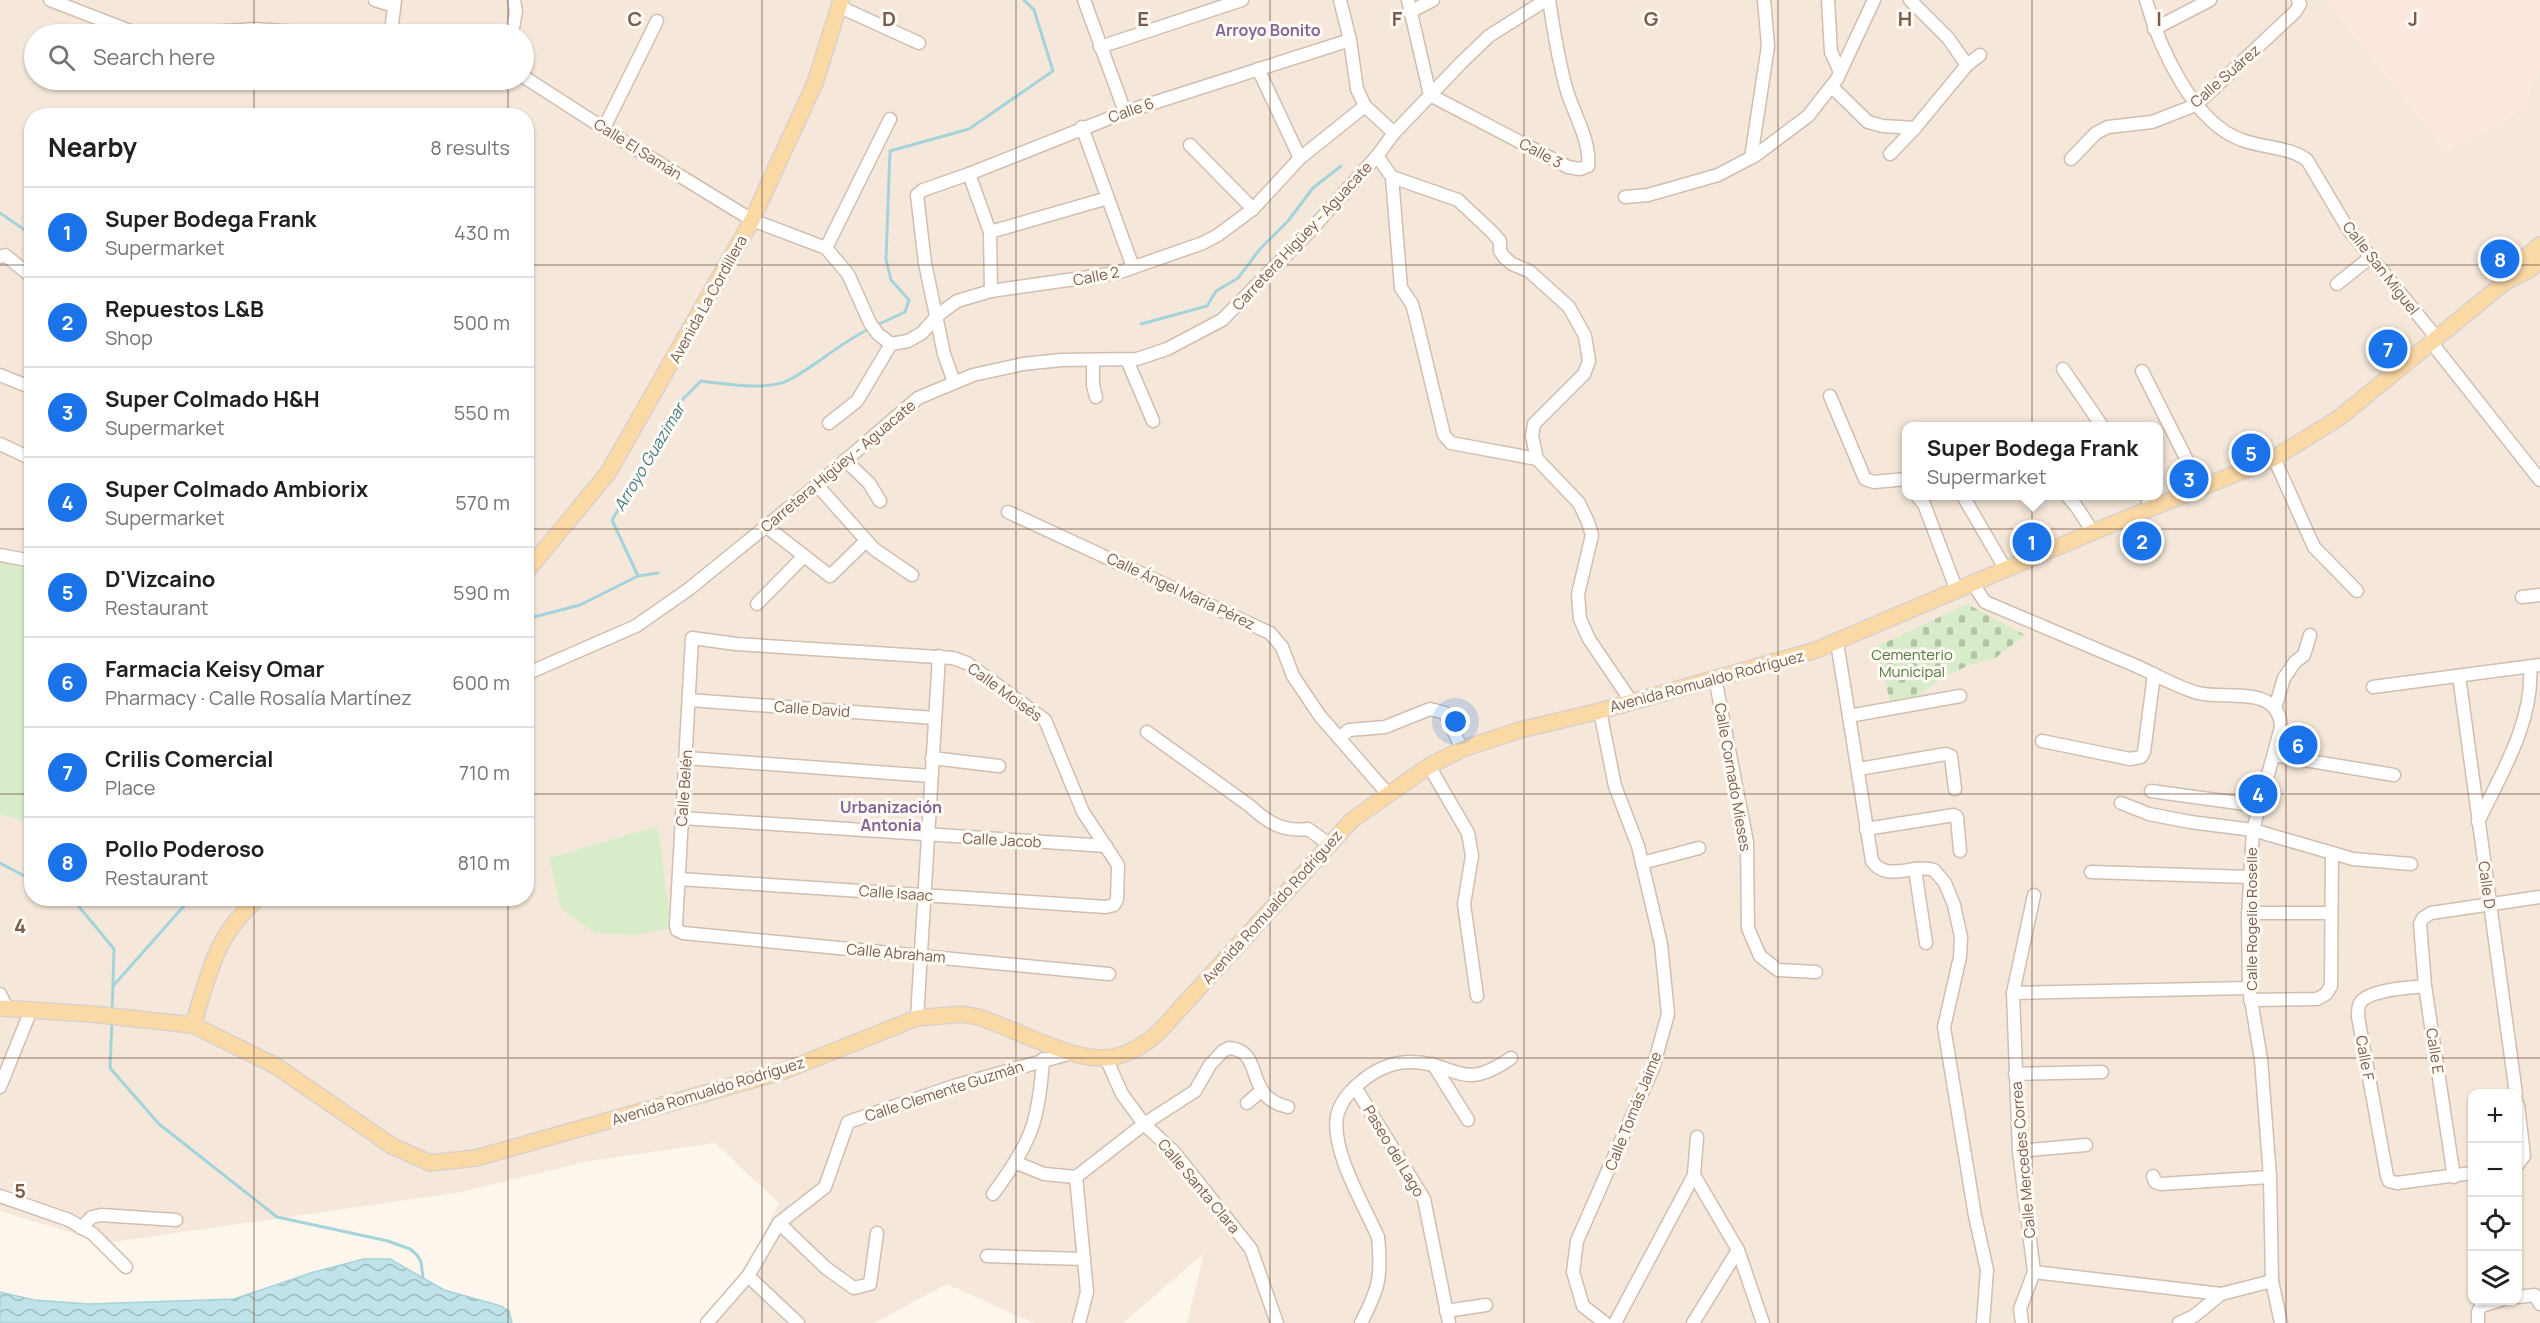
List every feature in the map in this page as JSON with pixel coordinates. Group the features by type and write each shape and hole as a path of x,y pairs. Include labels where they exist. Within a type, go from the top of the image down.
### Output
{"main road":[{"name":"Avenida La Cordillera","path":"534,560 608,473 752,219 815,83 841,3"},
{"name":"Avenida Romualdo Rodríguez","path":"2505,282 2521,261 2540,245"},
{"name":"Avenida Romualdo Rodríguez","path":"2163,498 2201,488 2274,458 2339,418 2505,282 2529,270 2540,260"},
{"name":"Avenida Romualdo Rodríguez","path":"2,1003 31,1010 193,1025 276,1066 392,1146 430,1163 476,1158 784,1071 917,1018 962,1014 978,1017 1073,1053 1106,1058 1141,1047 1158,1033 1352,820 1387,793 1429,766 1462,749 1520,730 1600,711 1837,643 2092,532 2149,502"},
{"path":"193,1025 224,936 234,921 250,906"}],"street":[{"path":"50,0 112,24"},
{"path":"375,0 395,3 392,24"},
{"path":"514,0 516,11 514,24"},
{"path":"1084,0 1125,112"},
{"path":"1100,46 1242,0"},
{"path":"1340,0 1350,40 1357,89 1365,106 1394,133"},
{"path":"1430,95 1409,6 1433,0"},
{"name":"Calle 3","path":"1430,95 1568,167 1580,169 1588,166 1588,152 1567,90 1547,0"},
{"name":"Carretera Higüey - Aguacate","path":"534,671 636,626 689,589 817,485 918,398 973,375 1023,364 1060,360 1126,360 1153,354 1222,320 1309,232 1377,156 1394,133 1489,36 1547,0"},
{"path":"1751,158 1768,46 1764,0"},
{"path":"1828,0 1831,52 1840,72"},
{"path":"1625,197 1648,195 1718,176 1751,158 1808,116 1832,87 1874,0"},
{"path":"1910,0 1948,38 1967,65"},
{"name":"Calle San Miguel","path":"2146,0 2154,28 2196,105 2209,120 2239,140 2298,153 2307,160 2348,229 2540,480"},
{"path":"2154,28 2210,0"},
{"name":"Calle Suárez","path":"2071,159 2096,133 2108,127 2152,122 2196,105 2295,12 2300,4 2298,0"},
{"path":"841,3 919,43"},
{"path":"604,128 657,21"},
{"name":"Calle 6","path":"937,316 925,263 917,195 923,190 969,174 1082,127 1350,40"},
{"path":"1890,154 1915,128 1967,65 1980,56"},
{"path":"1258,69 1300,158"},
{"name":"Calle El Samán","path":"534,83 752,219 826,248"},
{"path":"1832,87 1868,122 1883,126 1915,128"},
{"name":"Calle 2","path":"891,344 915,338 937,316 957,302 991,291 1063,283 1117,273 1203,243 1218,235 1253,209 1300,158 1365,106"},
{"path":"829,423 857,401 891,344 878,334 870,323 848,274 826,248 890,119"},
{"path":"1082,127 1133,267"},
{"path":"1190,145 1253,209"},
{"path":"1377,156 1392,177 1401,288 1412,304 1444,435 1451,443 1537,459"},
{"path":"969,174 990,232 991,291"},
{"path":"1392,177 1458,200 1500,242 1500,250 1504,257 1512,264 1529,271 1569,307 1585,336 1589,361 1584,374 1534,424 1532,436 1537,459 1578,503 1588,522 1592,535 1578,594 1580,619 1589,639 1631,701"},
{"path":"990,232 1108,198"},
{"path":"3,256 24,271"},
{"path":"2337,285 2371,257"},
{"path":"937,316 944,354 954,382"},
{"path":"1093,360 1096,397"},
{"path":"1126,360 1153,421"},
{"path":"2063,369 2099,422"},
{"path":"2142,371 2201,488"},
{"path":"0,375 24,385"},
{"path":"1830,396 1865,479 1874,482 1902,480"},
{"path":"0,444 24,455"},
{"path":"2274,458 2314,546 2357,591"},
{"path":"845,460 869,483 880,501"},
{"path":"817,485 874,549 912,575"},
{"path":"1921,500 1956,591"},
{"path":"1966,500 2006,570"},
{"path":"2071,500 2092,532"},
{"name":"Calle Ángel María Pérez","path":"1008,512 1270,633 1282,647 1293,676 1320,716 1387,793"},
{"path":"766,526 830,576 866,541"},
{"path":"0,555 24,560"},
{"path":"758,604 803,557"},
{"path":"1974,584 1985,602 2197,692 2249,696 2265,700 2275,708 2284,678 2295,662 2304,655 2310,635"},
{"path":"2523,597 2540,595"},
{"name":"Calle Moisés","path":"692,638 736,644 939,656 967,663 1046,720 1083,812 1118,865 1117,899 1114,905"},
{"name":"Calle Belén","path":"683,933 677,930 676,925 692,638"},
{"path":"1837,643 1872,861 1882,872 1929,868 1940,874 1954,905 1961,937 1960,957 1944,1027 1975,1216 1987,1270 1983,1323"},
{"path":"917,1018 939,656"},
{"path":"2373,687 2535,666 2529,703 2509,758 2478,822"},
{"path":"2042,741 2130,759 2141,757 2144,752 2154,674"},
{"name":"Calle D","path":"2459,675 2515,1089"},
{"name":"Calle Cornado Mieses","path":"1715,678 1747,842 1748,928 1760,956 1778,970 1816,972"},
{"path":"1849,716 1960,696"},
{"name":"Calle David","path":"689,700 935,718"},
{"name":"Calle Rogelio Roselle","path":"2275,708 2281,718 2281,727 2253,830 2248,877 2248,913 2250,994 2261,1059 2270,1177 2272,1281 2281,1323"},
{"path":"1339,738 1349,730 1385,727 1430,709 1445,713 1462,749"},
{"name":"Calle Tomás Jaime","path":"1600,711 1615,786 1642,863 1661,944 1668,1014 1653,1068 1577,1241 1573,1272 1583,1306 1605,1323"},
{"path":"1147,732 1250,806 1264,819 1277,827 1294,831 1308,829 1329,844"},
{"path":"1858,769 1946,754 1951,756 1955,789"},
{"path":"2274,755 2394,775"},
{"path":"686,758 931,776"},
{"path":"932,758 999,766"},
{"path":"1429,766 1468,833 1472,856 1464,904 1477,996"},
{"path":"2151,791 2260,806"},
{"path":"2121,803 2159,816 2253,830 2361,860 2410,864"},
{"path":"1866,829 1954,815 1957,817 1960,851"},
{"name":"Calle Jacob","path":"682,818 1106,846"},
{"path":"1642,863 1699,848"},
{"path":"2013,993 2250,994 2317,999 2326,994 2331,986 2332,852"},
{"path":"1915,869 1926,943"},
{"path":"2091,872 2248,877"},
{"name":"Calle Isaac","path":"679,879 1106,907 1114,905"},
{"name":"Calle Mercedes Correa","path":"2022,1323 2020,1309 2034,1272 2019,1152 2013,993 2034,895"},
{"path":"2490,904 2540,897"},
{"name":"Calle E","path":"2454,1177 2425,986 2420,924 2423,918 2431,913 2490,904"},
{"path":"2248,913 2331,913"},
{"name":"Calle Abraham","path":"683,933 1109,974"},
{"name":"Calle F","path":"2425,986 2366,997 2359,1004 2358,1017 2389,1181 2397,1183 2454,1177"},
{"path":"0,1087 31,1010"},
{"path":"1017,1163 1044,1174 1076,1177 1144,1124 1195,1091 1210,1065 1229,1048 1244,1053 1250,1059 1260,1092 1278,1105 1288,1107"},
{"name":"Calle Clemente Guzmán","path":"708,1323 748,1276 779,1222 825,1187 848,1122 957,1085 1043,1059 1073,1053"},
{"name":"Calle Santa Clara","path":"1106,1058 1122,1094 1144,1124 1174,1152 1251,1249 1276,1323"},
{"path":"1361,1323 1377,1292 1380,1265 1378,1237 1342,1156 1337,1134 1337,1115 1342,1102 1367,1076 1381,1069 1409,1061 1432,1064 1467,1076 1482,1075 1511,1058"},
{"path":"993,1194 1017,1163 1034,1128 1041,1095 1043,1059"},
{"path":"1432,1064 1468,1120"},
{"path":"2015,1074 2102,1072"},
{"name":"Paseo del Lago","path":"1355,1087 1424,1199 1448,1317"},
{"path":"1247,1103 1260,1092"},
{"path":"2522,1136 2524,1149 2522,1161"},
{"path":"1615,1323 1694,1175 1697,1137"},
{"path":"2019,1152 2086,1145"},
{"path":"2454,1177 2468,1174"},
{"path":"1694,1175 1737,1250 1762,1323"},
{"path":"2153,1176 2155,1182 2161,1184 2270,1177"},
{"path":"1076,1177 1087,1292 1079,1323"},
{"path":"0,1196 69,1220 93,1234 126,1267"},
{"path":"81,1228 92,1217 101,1215 176,1220"},
{"path":"779,1222 826,1268 854,1288 870,1284 877,1233"},
{"path":"1693,1323 1737,1250"},
{"path":"987,1256 1084,1259"},
{"path":"2034,1272 2221,1294 2272,1281"},
{"path":"748,1276 798,1323"},
{"path":"2179,1323 2194,1316 2221,1294"},
{"path":"2522,1296 2535,1295 2540,1304"},
{"path":"1448,1317 1486,1305"},
{"path":"2478,1323 2478,1312 2481,1306 2484,1305"}],"shaded area":[{"path":"0,0 2540,0 2540,1323 1187,1323 1204,1253 1123,1323 1034,1323 947,1284 874,1323 700,1323 745,1272 779,1203 715,1143 589,1161 461,1192 106,1243 0,1211"},
{"path":"2325,0 2540,0 2540,67 2525,109 2447,153"}],"green space":[{"path":"0,563 24,568 24,820 0,814"},
{"name":"Cementerio Municipal","path":"1967,604 2025,635 1994,659 1969,665 1942,678 1918,696 1891,704 1876,647"},
{"path":"658,826 671,928 635,935 595,933 561,909 549,858"}],"water":[{"path":"364,1259 390,1259 444,1290 501,1306 509,1311 512,1323 0,1323 0,1292 34,1300 88,1304 234,1299 314,1272"}],"waterway":[{"name":"Arroyo Guazimar","path":"877,325 905,312 909,300 891,280 886,259 890,151 969,129 1053,71 1034,10 1024,0"},
{"path":"1141,324 1207,306 1216,291 1238,278 1260,249 1288,221 1313,188 1341,166"},
{"path":"0,213 24,230"},
{"name":"Arroyo Guazimar","path":"638,576 612,520 683,399 701,381 758,386 789,380 869,329"},
{"path":"534,617 580,605 638,576 658,573"},
{"path":"0,863 24,876"},
{"path":"78,906 114,949 113,984"},
{"path":"112,1010 113,986 184,906"},
{"path":"112,1020 110,1068 159,1124 277,1217 388,1241 410,1249 421,1262 423,1277"}],"place":[{"name":"Pollo Poderoso","path":"2500,259"},
{"name":"Crilis Comercial","path":"2388,349"},
{"name":"D'Vizcaino","path":"2251,453"},
{"name":"Super Colmado H&H","path":"2189,479"},
{"name":"Repuestos L&B","path":"2142,541"},
{"name":"Super Bodega Frank","path":"2032,542"},
{"name":"Farmacia Keisy Omar","path":"2298,745"},
{"name":"Super Colmado Ambiorix","path":"2258,794"}],"district":[{"name":"Arroyo Bonito","path":"1268,30"},
{"name":"Urbanización Antonia","path":"891,816"}]}
